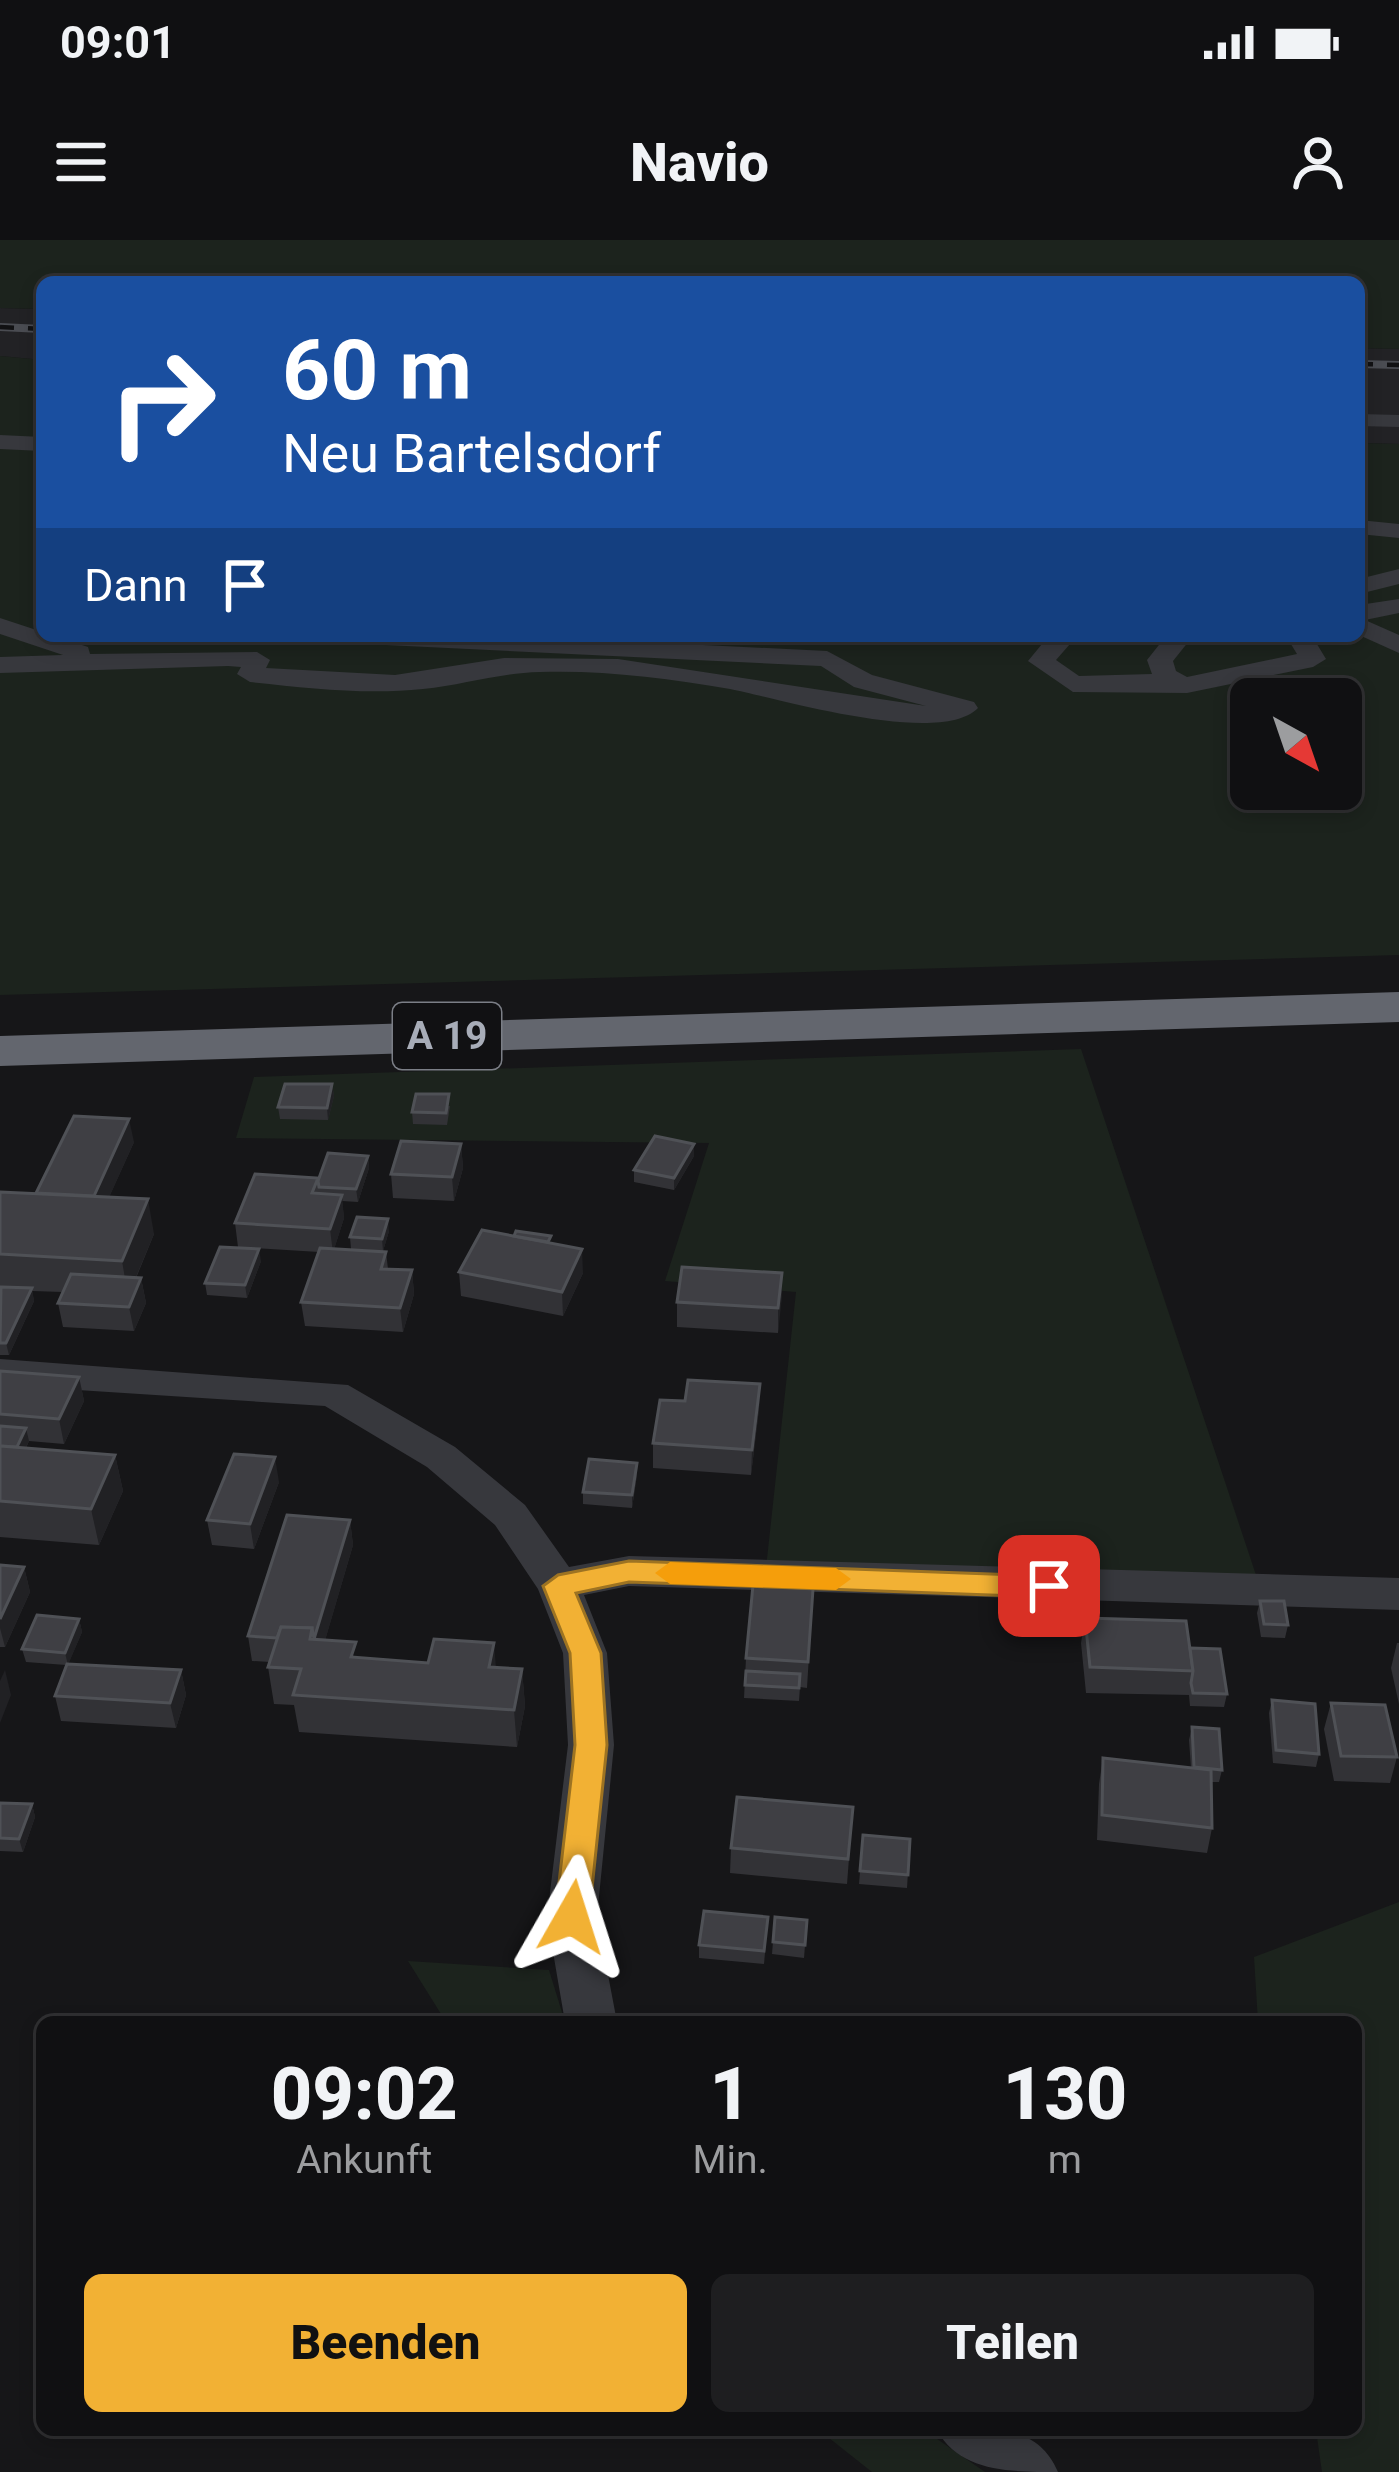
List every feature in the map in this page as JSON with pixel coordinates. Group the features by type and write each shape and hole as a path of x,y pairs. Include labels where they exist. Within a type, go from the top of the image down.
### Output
{"highway":[{"name":"A 19","path":"0,1016 1399,974"},
{"name":"A 19","path":"0,1051 1399,1006"}],"street":[{"path":"1365,420 1399,421"},
{"path":"0,442 36,444"},
{"path":"1365,508 1399,510"},
{"path":"1365,528 1399,531"},
{"path":"1365,585 1399,576"},
{"path":"1365,612 1399,606"},
{"path":"1365,625 1399,618"},
{"path":"0,626 36,639"},
{"path":"1365,629 1399,645"},
{"path":"45,642 73,652 189,642"},
{"path":"0,665 228,658 256,660 250,674 438,680 501,666 582,665 670,670 861,708 938,716 965,708 863,681 827,659 486,642"},
{"path":"818,642 827,659"},
{"path":"1055,642 1041,661 1073,684 1207,685 1313,659 1303,642"},
{"path":"1170,682 1160,660 1175,642"},
{"path":"0,1372 334,1394 441,1457 510,1515 558,1586 586,1653 591,1745 572,1917 590,2016"},
{"path":"558,1586 629,1571 1399,1594"},
{"path":"977,2436 1028,2472"}],"shaded area":[{"path":"0,240 1399,240 1399,349 1365,348 1365,276 36,276 36,309 0,308"},
{"path":"0,308 36,309 36,359 0,356"},
{"path":"1365,348 1399,349 1399,444 1365,443"},
{"path":"0,356 36,359 36,642 1365,642 1365,443 1399,444 1399,955 0,995"},
{"path":"1081,1049 1257,1578 766,1568 796,1292 665,1281 709,1143 236,1138 254,1077"},
{"path":"1399,1902 1399,2472 1322,2472 1317,2436 1362,2436 1362,2016 1258,2016 1254,1957"},
{"path":"408,1961 549,1970 563,2016 442,2016"},
{"path":"827,2436 933,2436 985,2472 872,2472"}],"building":[{"path":"285,1084 332,1084 327,1108 278,1107"},
{"path":"416,1094 449,1094 446,1113 412,1112"},
{"path":"74,1116 129,1119 94,1196 36,1193"},
{"path":"655,1136 694,1144 674,1178 634,1170"},
{"path":"401,1141 461,1144 452,1177 391,1174"},
{"path":"328,1153 368,1156 356,1189 319,1187"},
{"path":"255,1174 318,1178 312,1193 342,1195 330,1229 235,1223"},
{"path":"0,1192 148,1199 122,1261 0,1254"},
{"path":"357,1217 388,1219 382,1239 350,1237"},
{"path":"482,1230 582,1249 562,1292 459,1272"},
{"path":"516,1231 551,1236 548,1242 514,1236"},
{"path":"220,1247 259,1249 245,1285 205,1283"},
{"path":"320,1248 386,1252 381,1269 412,1270 400,1308 301,1302"},
{"path":"682,1267 782,1273 778,1308 677,1302"},
{"path":"71,1274 141,1278 129,1307 58,1303"},
{"path":"1,1287 32,1288 6,1343 0,1343"},
{"path":"0,1371 79,1377 59,1419 0,1414"},
{"path":"688,1380 760,1384 752,1450 653,1443 660,1400 685,1401"},
{"path":"0,1426 26,1428 17,1447 0,1446"},
{"path":"0,1446 115,1455 91,1509 0,1501"},
{"path":"234,1454 275,1457 250,1524 207,1520"},
{"path":"589,1459 637,1463 632,1495 583,1492"},
{"path":"287,1515 350,1520 314,1639 312,1628 281,1627 277,1638 248,1636"},
{"path":"0,1565 24,1567 0,1619"},
{"path":"753,1585 813,1589 808,1662 746,1658"},
{"path":"1260,1601 1284,1601 1288,1625 1264,1624"},
{"path":"37,1615 79,1619 65,1653 22,1649"},
{"path":"1085,1618 1186,1621 1193,1671 1090,1667"},
{"path":"281,1627 312,1628 310,1639 356,1642 351,1657 428,1663 434,1639 494,1643 489,1667 522,1669 514,1710 293,1695 301,1669 268,1667"},
{"path":"1190,1648 1220,1649 1227,1694 1193,1693"},
{"path":"67,1664 181,1670 170,1703 55,1696"},
{"path":"746,1671 800,1674 799,1688 745,1685"},
{"path":"1272,1700 1315,1704 1319,1754 1276,1750"},
{"path":"1331,1703 1385,1705 1397,1757 1341,1756"},
{"path":"1192,1727 1219,1729 1222,1770 1194,1767"},
{"path":"1103,1758 1211,1770 1212,1828 1102,1815"},
{"path":"737,1797 853,1807 848,1859 731,1848"},
{"path":"0,1803 32,1804 19,1839 0,1838"},
{"path":"863,1835 910,1839 908,1875 860,1871"},
{"path":"704,1911 768,1917 764,1951 699,1945"},
{"path":"775,1917 807,1920 805,1945 773,1942"}],"railway":[{"path":"0,327 36,329"},
{"path":"1365,364 1399,365"}],"slow traffic":[{"path":"670,1573 836,1579"}],"route":[{"path":"572,1917 591,1745 586,1653 558,1586 629,1571 1049,1586"}]}
